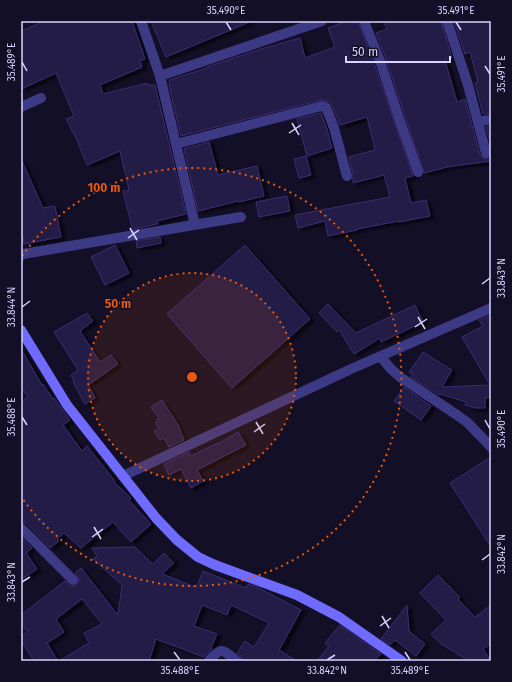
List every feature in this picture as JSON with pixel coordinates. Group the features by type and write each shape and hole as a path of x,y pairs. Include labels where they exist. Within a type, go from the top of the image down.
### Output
{"street":[{"path":"141,21 160,76 196,225"},
{"path":"160,76 322,21"},
{"path":"364,21 380,61 418,172"},
{"path":"447,21 458,51 479,122 486,153"},
{"path":"21,107 41,98"},
{"path":"176,144 322,106 326,107 334,128 347,176"},
{"path":"479,122 491,119"},
{"path":"21,256 31,253 241,217"},
{"path":"123,476 352,369 491,308"},
{"path":"21,330 67,405 156,518 177,540 198,557 243,576 297,595 339,617 402,661"},
{"path":"381,357 400,377 468,423 491,447"},
{"path":"21,528 73,580"},
{"path":"209,661 214,655 221,651 227,652 237,661"}],"building":[{"path":"45,21 132,21 145,59 140,61 142,67 100,85 103,94 147,83 147,85 155,85 186,214 157,221 158,224 133,229 123,191 129,190 120,151 87,165 76,138 66,119 74,116 56,73 21,89 21,31"},
{"path":"151,21 252,21 166,57"},
{"path":"347,21 358,21 374,63 413,176 405,178 411,203 426,200 430,216 357,229 328,236 325,221 298,228 295,215 390,197 384,175 353,183 353,175 349,157 375,150 367,117 340,125 331,102 321,100 181,136 169,80 261,49 300,38 305,58 335,47 328,28"},
{"path":"383,21 441,21 452,58 445,60 457,102 465,99 480,155 485,159 491,157 491,161 447,167 424,173 376,33 387,29"},
{"path":"454,21 491,21 491,113 483,114 475,83 478,82 470,52 465,54"},
{"path":"321,113 332,148 307,156 297,119"},
{"path":"491,126 491,146 486,127"},
{"path":"209,142 218,175 257,166 264,196 198,211 184,149"},
{"path":"306,156 311,175 299,178 294,159"},
{"path":"21,159 43,208 55,206 61,237 24,244 21,225"},
{"path":"287,196 290,211 259,217 256,202"},
{"path":"160,237 161,243 137,248 136,241"},
{"path":"115,245 129,273 105,285 91,257"},
{"path":"245,245 310,319 232,388 167,314"},
{"path":"328,304 356,333 415,305 423,322 381,342 380,338 354,354 339,330 337,332 319,313"},
{"path":"87,313 93,321 80,331 100,362 111,355 118,364 88,385 95,398 85,404 73,382 74,381 71,375 78,370 54,332"},
{"path":"491,315 491,397 485,398 485,408 475,408 465,405 466,402 440,394 439,395 411,377 413,374 409,372 423,352 452,370 442,387 490,385 462,337 483,326 479,320"},
{"path":"21,349 42,385 43,384 70,420 63,425 82,451 87,446 115,481 114,482 131,498 129,500 151,524 131,542 113,522 81,548 64,533 57,539 59,541 50,548 26,523 21,522 21,402 28,397 21,387"},
{"path":"404,387 431,406 421,420 394,401"},
{"path":"162,400 178,425 184,440 169,447 164,438 160,440 154,431 159,428 155,423 159,418 151,407"},
{"path":"238,432 246,445 197,470 203,481 191,488 181,469 169,475 164,464 189,452 191,456 218,444"},
{"path":"491,457 491,547 450,483"},
{"path":"21,537 32,548 26,553 37,569 21,580"},
{"path":"135,547 153,564 164,553 174,563 162,574 195,587 197,586 203,571 246,588 248,584 257,587 301,610 279,650 297,661 243,661 241,656 237,653 245,641 254,647 269,623 231,605 227,615 202,605 194,626 217,634 211,648 212,649 204,657 156,639 149,661 59,661 89,643 84,633 102,624 82,599 56,619 64,632 47,643 58,661 34,661 21,641 21,636 28,632 21,624 21,615 65,581 71,586 77,585 79,579 75,573 81,568 118,615 122,585 93,559 97,556 92,548"},
{"path":"438,575 460,597 458,599 475,617 491,605 491,644 483,649 491,661 469,661 441,644 431,634 446,620 420,593"},
{"path":"407,605 409,631 425,644 416,656 395,640 390,645 381,639"},
{"path":"340,625 381,654 374,661 317,661 329,646 325,643"}]}
